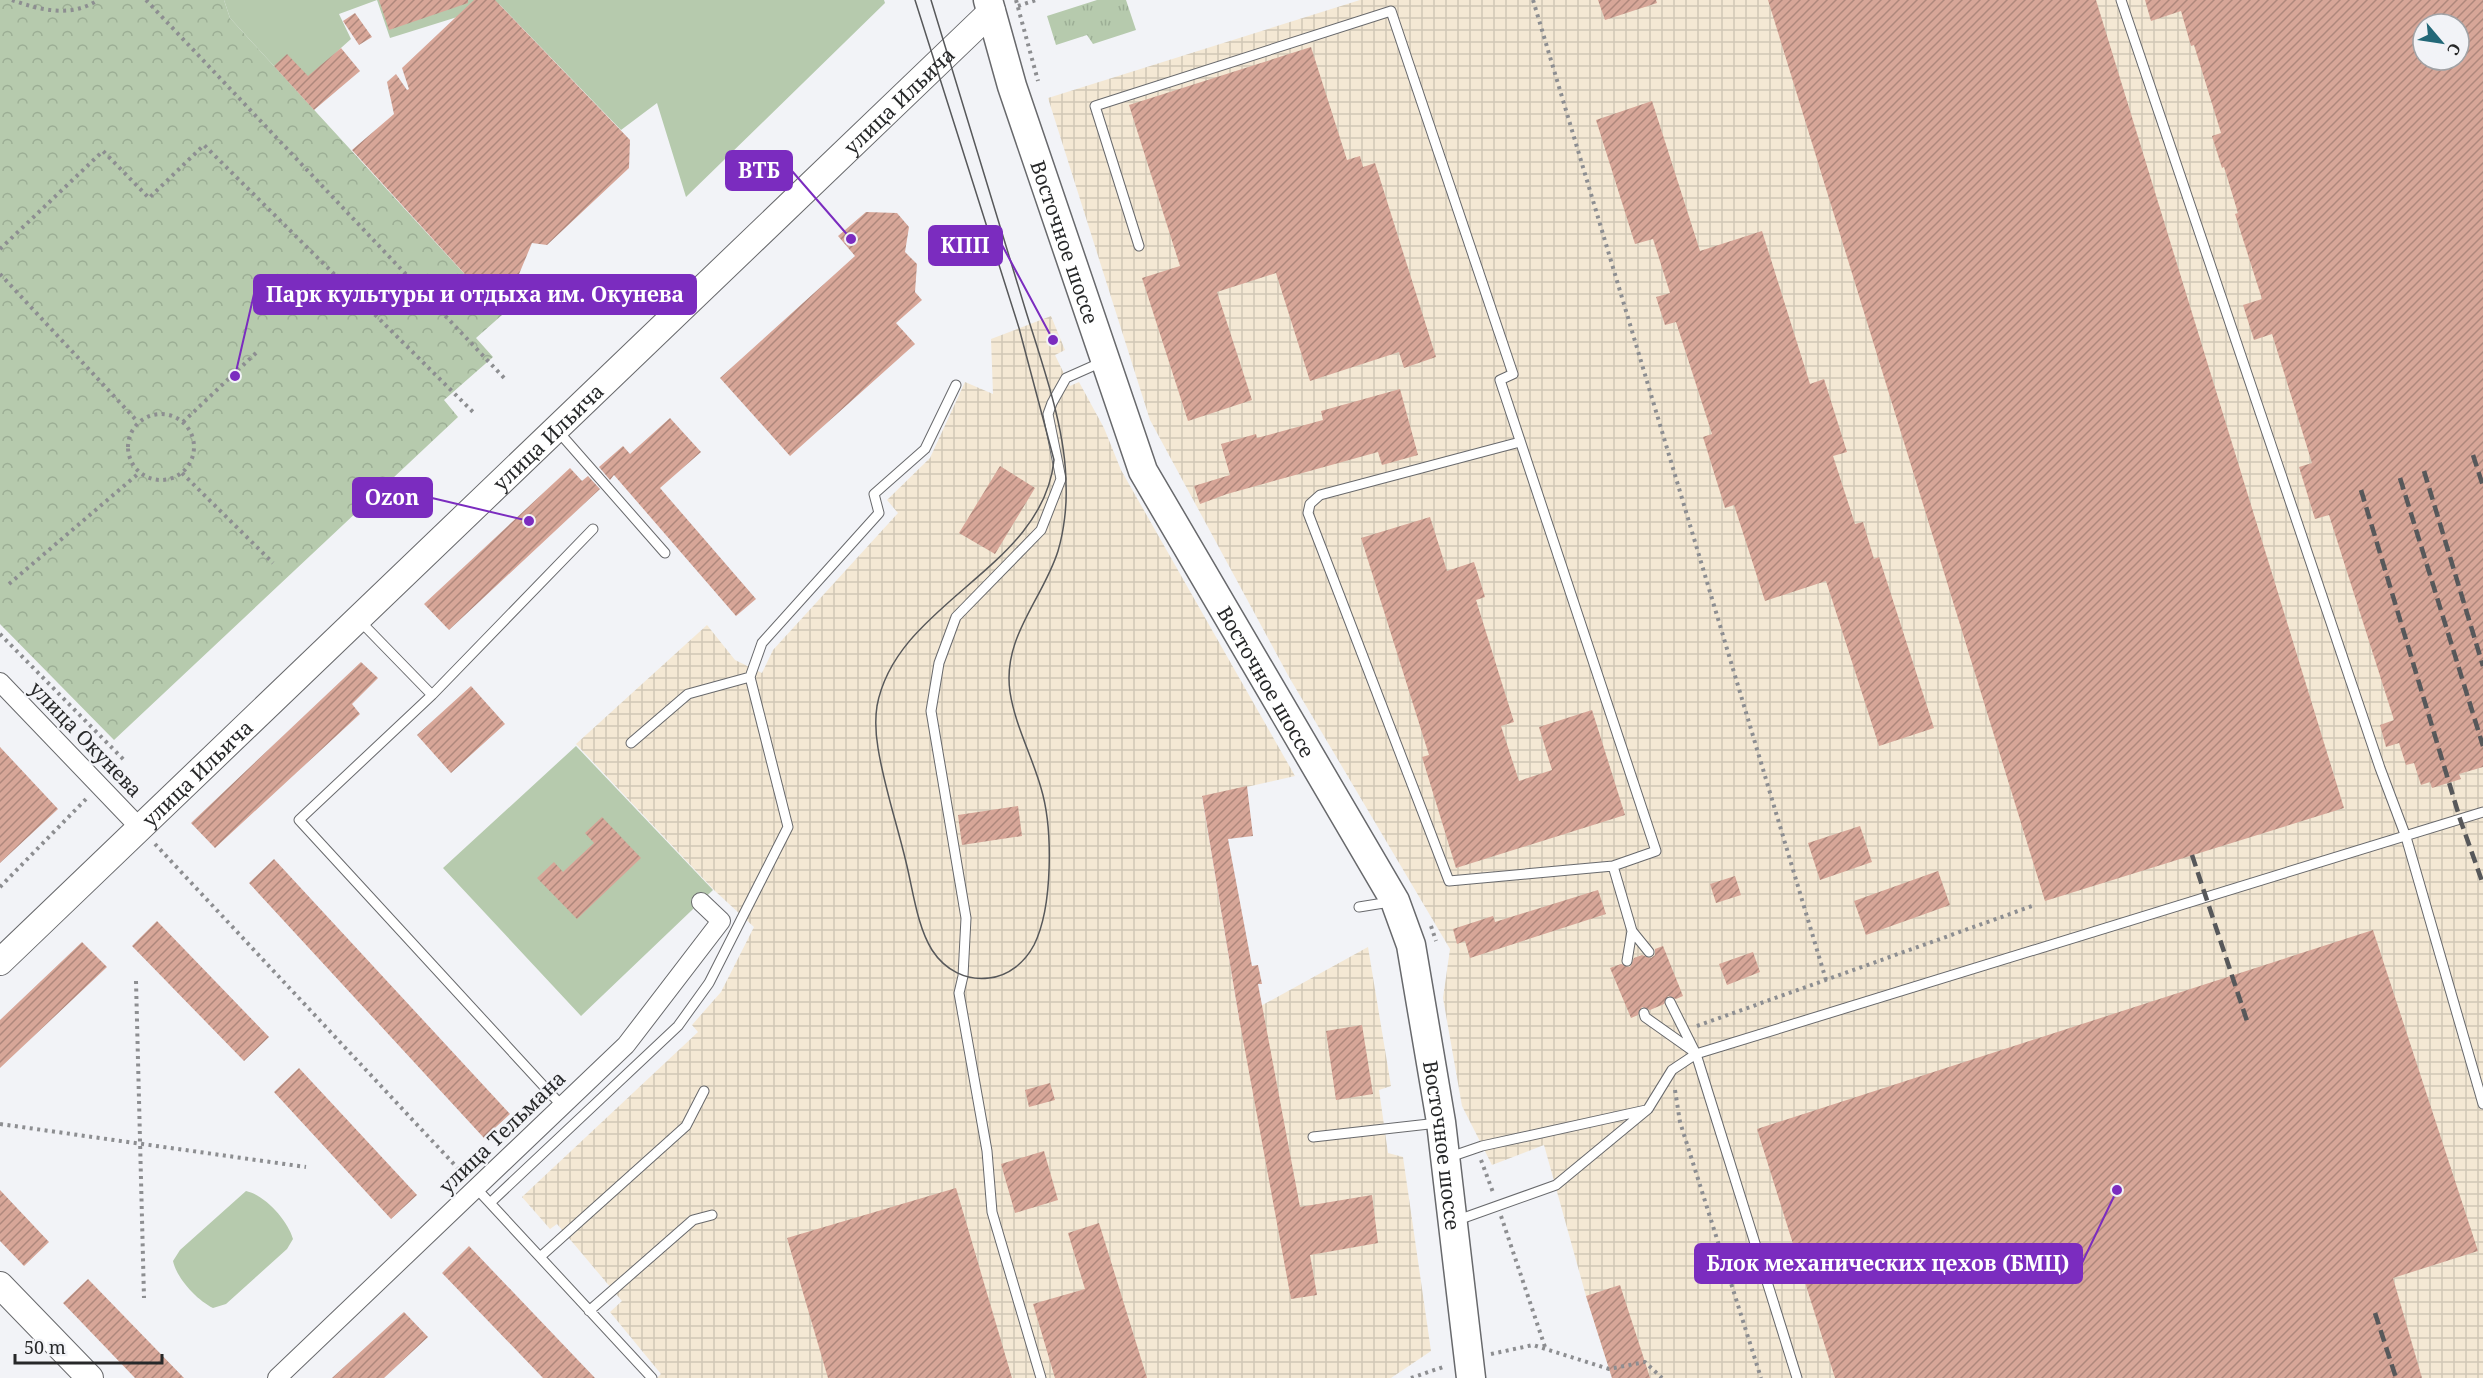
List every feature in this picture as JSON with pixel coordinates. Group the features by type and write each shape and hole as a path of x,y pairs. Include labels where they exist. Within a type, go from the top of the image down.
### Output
{"main road":[{"name":"Восточное шоссе","path":"1004,4 1012,86 1143,471 1395,901 1411,945 1441,1122 1470,1368"}],"street":[{"name":"улица Ильича","path":"0,962 356,617 1004,4"},
{"name":"улица Окунева","path":"0,682 140,828"},
{"name":"улица Тельмана","path":"277,1378 626,1045 721,921 701,902"},
{"path":"0,1285 90,1378"}],"lane":[{"path":"2121,0 2380,768 2406,837 2483,1104"},
{"path":"1139,246 1095,106 1391,11 1513,374 1500,380 1656,851 1613,867 1449,881 1310,522 1310,504 1320,495 1520,442"},
{"path":"1041,1378 992,1212 987,1151 959,993 963,976 966,918 931,711 939,663 956,617 1041,530 1053,502 1061,479 1048,414 1056,393 1066,378 1106,360"},
{"path":"490,1203 678,1026 709,983 788,826 750,677 762,643 879,513 874,494 925,449 956,385"},
{"path":"555,429 665,553"},
{"path":"562,1106 299,820 432,694 593,529"},
{"path":"356,617 432,694"},
{"path":"631,743 688,694 750,677"},
{"path":"1453,1222 1556,1185 1648,1109 1672,1070 1696,1053 2483,812"},
{"path":"1613,867 1632,931 1649,952"},
{"path":"1359,907 1395,901"},
{"path":"1627,961 1632,931"},
{"path":"1670,1002 1696,1053 1797,1378"},
{"path":"1644,1013 1645,1017 1696,1053"},
{"path":"540,1257 687,1126 704,1091"},
{"path":"1445,1159 1482,1146 1648,1109"},
{"path":"1313,1137 1441,1122"},
{"path":"476,1188 652,1378"},
{"path":"589,1311 693,1220 712,1215"}],"path":[{"path":"12,0 40,10 62,11 90,6 98,0"},
{"path":"146,0 507,381"},
{"path":"1036,0 1004,4 1037,78"},
{"path":"1533,0 1826,980"},
{"path":"0,249 103,151 148,198 204,145 473,412"},
{"path":"0,274 138,422"},
{"path":"183,422 257,352"},
{"path":"166,414 183,422 194,442 194,454 182,473 161,481 139,473 128,454 131,431 138,422 147,417 166,414"},
{"path":"9,584 139,473"},
{"path":"182,473 273,563"},
{"path":"0,634 124,760"},
{"path":"0,887 99,786"},
{"path":"140,828 476,1188"},
{"path":"1686,1035 1692,1028 2035,905"},
{"path":"136,981 144,1298"},
{"path":"1672,1070 1680,1122 1761,1378"},
{"path":"0,1124 306,1167"},
{"path":"1411,1378 1470,1368 1533,1346 1609,1369 1645,1362 1662,1378"}],"shaded area":[{"path":"1360,0 2483,0 2483,1378 1612,1378 1586,1296 1544,1145 1492,1165 1462,1106 1443,998 1450,949 1289,677 1150,420 1048,98"},
{"path":"1051,316 1065,350 1055,355 1070,386 1079,382 1104,428 1121,470 1295,776 1202,797 1239,1018 1368,947 1391,1086 1379,1090 1388,1153 1403,1157 1431,1351 1391,1378 657,1378 661,1374 610,1312 622,1301 557,1224 550,1229 522,1197 698,1032 692,1025 721,992 754,927 715,891 576,744 707,625 735,660 762,673 773,650 898,513 887,500 930,458 965,382 993,394 991,339"}],"green space":[{"path":"0,0 224,0 230,18 502,315 476,338 493,357 444,400 458,417 114,740 0,624"},
{"path":"224,0 377,0 339,14 351,39 295,89 230,18"},
{"path":"377,0 884,0 885,3 686,197 657,103 621,130 499,4 390,38"},
{"path":"1097,0 1126,0 1136,30 1093,44 1087,35 1056,45 1047,16"},
{"path":"576,746 713,890 581,1016 443,868"},
{"path":"246,1191 261,1198 275,1210 286,1224 293,1239 287,1249 226,1304 213,1308 188,1288 173,1261 180,1250"}],"building":[{"path":"379,0 468,0 468,3 389,30"},
{"path":"474,0 495,0 630,140 629,168 547,245 532,243 502,315 352,150 394,114 387,82 396,74 407,90 409,89 402,68"},
{"path":"1598,0 1656,0 1657,3 1605,20"},
{"path":"1768,0 2096,0 2344,808 2045,901"},
{"path":"2145,0 2483,0 2483,767 2459,774 2461,779 2432,788 2430,782 2421,785 2414,763 2406,765 2399,743 2386,747 2380,725 2394,720 2329,515 2315,519 2299,467 2312,463 2272,334 2254,340 2243,305 2262,299 2235,214 2238,213 2224,167 2222,168 2212,136 2221,133 2181,11 2151,21"},
{"path":"355,13 372,37 359,45 343,21"},
{"path":"1311,47 1347,160 1360,156 1363,167 1375,163 1436,357 1404,368 1399,352 1310,381 1276,273 1217,292 1252,400 1188,421 1142,278 1180,266 1129,105"},
{"path":"341,48 360,71 314,110 274,66 287,54 308,76"},
{"path":"1652,101 1700,251 1762,231 1810,384 1824,379 1847,452 1833,456 1855,524 1863,522 1874,559 1879,557 1934,728 1879,746 1826,581 1765,601 1734,505 1725,508 1703,437 1712,434 1676,322 1665,325 1656,297 1670,293 1653,239 1635,244 1596,120"},
{"path":"866,212 897,213 909,227 905,252 917,264 915,292 922,300 896,323 915,344 790,456 720,378 855,256 838,236"},
{"path":"1400,389 1418,455 1382,465 1378,452 1227,494 1200,504 1194,486 1230,475 1221,444 1256,434 1257,438 1323,420 1321,411"},
{"path":"670,418 701,452 660,488 756,599 736,616 614,475 610,480 599,467 623,446 630,454"},
{"path":"1000,466 1035,488 995,554 959,533"},
{"path":"570,468 582,481 588,476 600,489 449,630 424,604"},
{"path":"1430,517 1447,571 1474,562 1485,597 1476,600 1514,722 1501,726 1519,781 1552,770 1539,727 1592,710 1625,815 1456,868 1422,757 1429,755 1361,538"},
{"path":"361,662 378,678 352,704 360,714 215,848 191,823"},
{"path":"471,686 505,724 451,773 417,735"},
{"path":"0,747 58,809 0,863"},
{"path":"1247,786 1253,836 1228,839 1252,966 1258,965 1262,984 1258,984 1300,1207 1372,1195 1378,1243 1310,1255 1317,1295 1291,1299 1239,1018 1202,796"},
{"path":"1018,806 1022,836 962,845 958,815"},
{"path":"602,817 641,858 577,919 537,878 554,862 563,872 594,843 585,833"},
{"path":"1860,826 1872,862 1820,880 1808,843"},
{"path":"274,859 510,1114 484,1138 249,883"},
{"path":"1938,871 1950,905 1866,935 1854,901"},
{"path":"1735,876 1741,895 1716,903 1710,884"},
{"path":"1598,890 1606,914 1470,958 1465,941 1457,944 1453,929 1493,916 1495,922"},
{"path":"157,921 269,1037 244,1061 132,946"},
{"path":"2373,930 2478,1251 2393,1278 2422,1378 1835,1378 1757,1129"},
{"path":"82,942 107,967 0,1068 0,1020"},
{"path":"1663,946 1683,996 1676,999 1668,996 1664,1004 1650,1010 1642,1007 1638,1015 1631,1018 1610,968 1621,964 1630,967 1634,958 1642,955 1651,958 1655,955 1655,949"},
{"path":"1753,952 1760,972 1727,985 1719,964"},
{"path":"1362,1025 1373,1094 1336,1100 1326,1031"},
{"path":"299,1068 417,1195 391,1219 274,1092"},
{"path":"1050,1083 1055,1100 1029,1107 1025,1090"},
{"path":"1044,1151 1058,1200 1015,1213 1001,1164"},
{"path":"956,1188 1012,1378 828,1378 787,1238"},
{"path":"0,1190 49,1242 24,1266 0,1241"},
{"path":"1099,1223 1147,1378 1055,1378 1033,1304 1085,1289 1068,1233"},
{"path":"469,1246 595,1378 543,1378 442,1273"},
{"path":"88,1279 184,1378 135,1378 63,1303"},
{"path":"1620,1285 1650,1378 1612,1378 1586,1296"},
{"path":"404,1312 428,1337 384,1378 332,1378"}],"tram line":[{"path":"915,0 1019,328 1054,460 1044,498 1024,530 998,558 938,611 911,639 890,670 877,706 877,743 887,791 916,907 927,940 937,957 957,973 972,978 989,978 1010,971 1026,957 1034,945 1045,910 1049,867 1048,824 1041,788 1012,704 1009,672 1018,636 1058,551 1066,501 1065,463 1062,440 1045,371 931,0"}],"railway":[{"path":"2473,455 2483,486"},
{"path":"2424,471 2483,666"},
{"path":"2400,478 2483,746"},
{"path":"2361,490 2460,819 2483,884"},
{"path":"2192,855 2248,1024"},
{"path":"2375,1313 2396,1378"}],"place":[{"name":"ВТБ","path":"851,239"},
{"name":"КПП","path":"1053,340"},
{"name":"Парк культуры и отдыха им. Окунева","path":"235,376"},
{"name":"Ozon","path":"529,521"},
{"name":"Блок механических цехов (БМЦ)","path":"2117,1190"}]}
